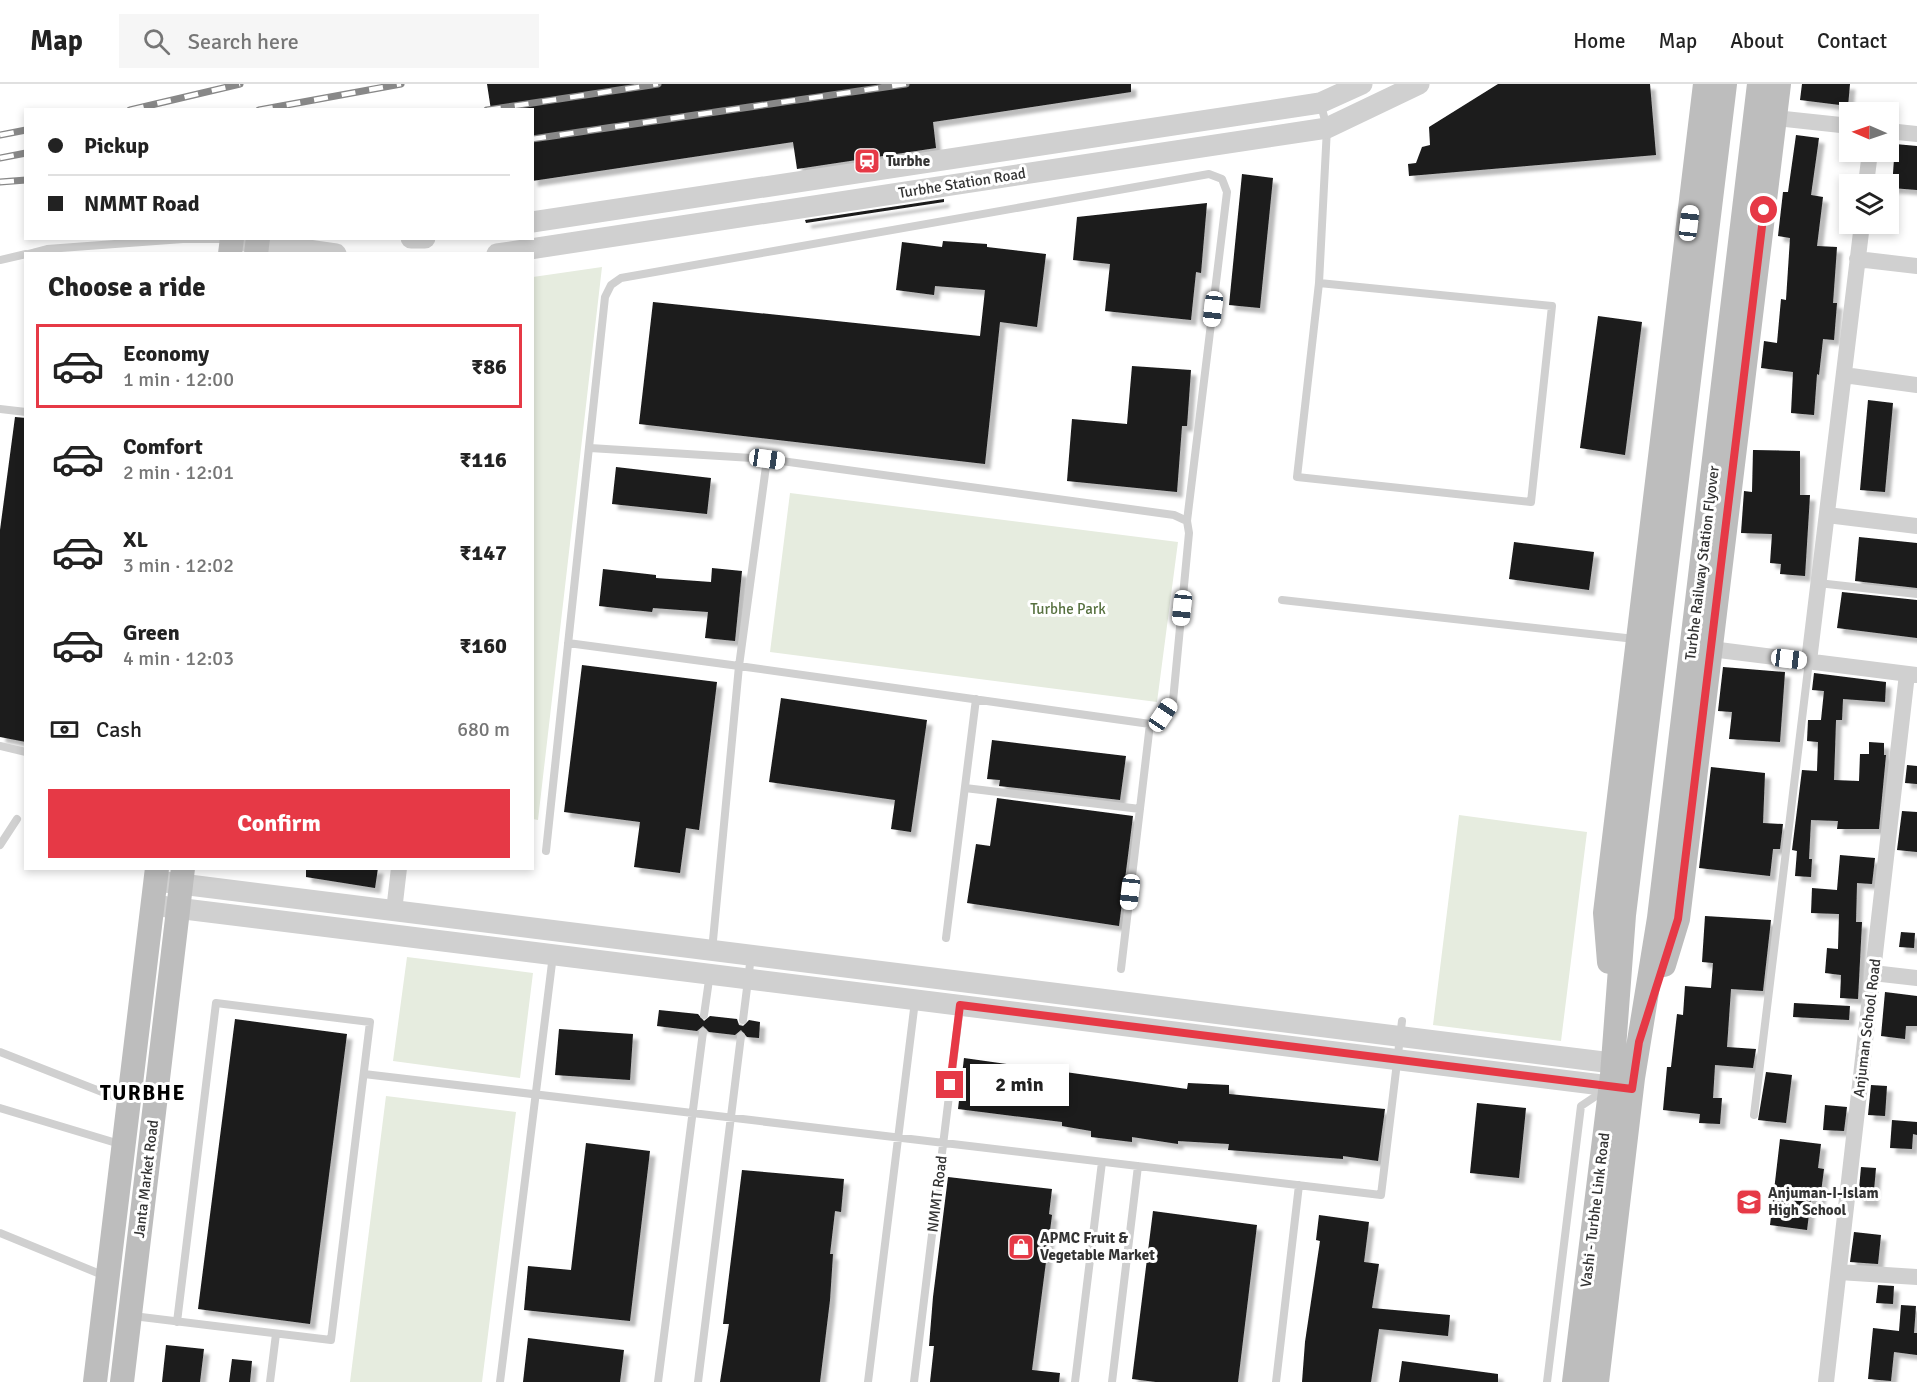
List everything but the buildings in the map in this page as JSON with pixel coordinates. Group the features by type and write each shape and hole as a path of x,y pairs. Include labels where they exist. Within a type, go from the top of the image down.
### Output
{"main road":[{"path":"1615,1039 1605,913 1705,84"},
{"path":"1615,1039 1624,915 1725,84"},
{"name":"Turbhe Railway Station Flyover","path":"1639,1042 1659,918 1759,84"},
{"path":"1639,1042 1678,919 1779,84"},
{"name":"Janta Market Road","path":"95,1382 155,885"},
{"name":"Janta Market Road","path":"122,1382 181,887"},
{"name":"Vashi - Turbhe Link Road","path":"1597,1382 1623,1076 1615,1039"},
{"name":"Vashi - Turbhe Link Road","path":"1574,1382 1623,1076 1639,1042"}],"street":[{"name":"Turbhe Station Road","path":"534,222 1320,103 1362,84"},
{"name":"Turbhe Station Road","path":"509,252 1327,128 1419,84"},
{"path":"1775,118 1839,125"},
{"path":"1899,132 1917,134"},
{"path":"1120,134 1125,159"},
{"path":"860,173 864,198"},
{"path":"591,214 595,239"},
{"path":"1809,662 1861,234"},
{"path":"236,240 257,245 318,252"},
{"path":"1857,259 1917,266"},
{"path":"1844,375 1917,385"},
{"path":"1827,515 1917,526"},
{"path":"1711,649 1912,674"},
{"name":"Anjuman School Road","path":"1826,1382 1873,973 1912,674"},
{"path":"394,911 399,870"},
{"path":"155,885 394,911 935,979 1112,1012 1397,1060 1623,1076"},
{"path":"181,887 553,955 960,1005 1401,1029 1623,1076"},
{"path":"1873,973 1917,978"},
{"path":"1839,1272 1917,1277"}],"lane":[{"path":"1319,283 1552,306 1531,502 1298,477 1319,283 1327,128 1320,103"},
{"path":"546,851 568,643 590,448 605,297 611,285 621,278 1209,174 1222,179 1227,192 1187,520 1189,533 1173,701 1163,715 1150,723 568,643"},
{"path":"35,252 47,249 169,240"},
{"path":"0,260 24,255"},
{"path":"0,409 24,412"},
{"path":"590,448 767,459 1174,515 1187,520"},
{"path":"705,1015 739,666 767,459"},
{"path":"1818,583 1917,594"},
{"path":"1282,600 1638,640"},
{"path":"1754,1115 1809,662"},
{"path":"946,938 976,699"},
{"path":"1121,969 1150,723"},
{"path":"0,746 24,752"},
{"path":"965,788 1140,809"},
{"path":"0,845 17,819"},
{"path":"500,1382 553,955"},
{"path":"743,1020 751,956"},
{"path":"868,1382 898,1138 923,1001 935,979"},
{"path":"130,1316 177,1322 276,1334 331,1340 370,1022 216,1003 177,1322"},
{"name":"NMMT Road","path":"914,1382 960,1005"},
{"path":"364,1074 1381,1195 1401,1029"},
{"path":"658,1382 703,1032"},
{"path":"698,1382 741,1036"},
{"path":"0,1052 129,1102"},
{"path":"1547,1382 1581,1106 1623,1076"},
{"path":"0,1108 124,1145"},
{"path":"1075,1382 1102,1162"},
{"path":"1112,1382 1138,1166"},
{"path":"1276,1382 1299,1185"},
{"path":"0,1233 108,1278"},
{"path":"270,1382 276,1334"}],"green space":[{"path":"602,267 538,820 534,819 534,277"},
{"name":"Turbhe Park","path":"790,493 1178,542 1157,702 770,652"},
{"path":"1459,815 1587,832 1561,1041 1433,1025"},
{"path":"407,957 533,973 520,1078 393,1061"},
{"path":"386,1096 516,1112 482,1382 350,1382"}],"railway":[{"path":"138,108 240,84"},
{"path":"270,108 401,84"},
{"path":"500,108 658,84"},
{"path":"534,139 906,84"},
{"path":"0,135 24,130"},
{"path":"0,158 24,153"},
{"path":"0,182 24,180"}],"place":[{"name":"Turbhe","path":"867,161"},
{"name":"Anjuman-I-Islam High School","path":"1749,1202"},
{"name":"APMC Fruit & Vegetable Market","path":"1021,1247"}],"district":[{"name":"TURBHE","path":"143,1093"}],"route":[{"path":"950,1085 960,1005 1632,1089 1639,1042 1678,919 1764,210"}]}
